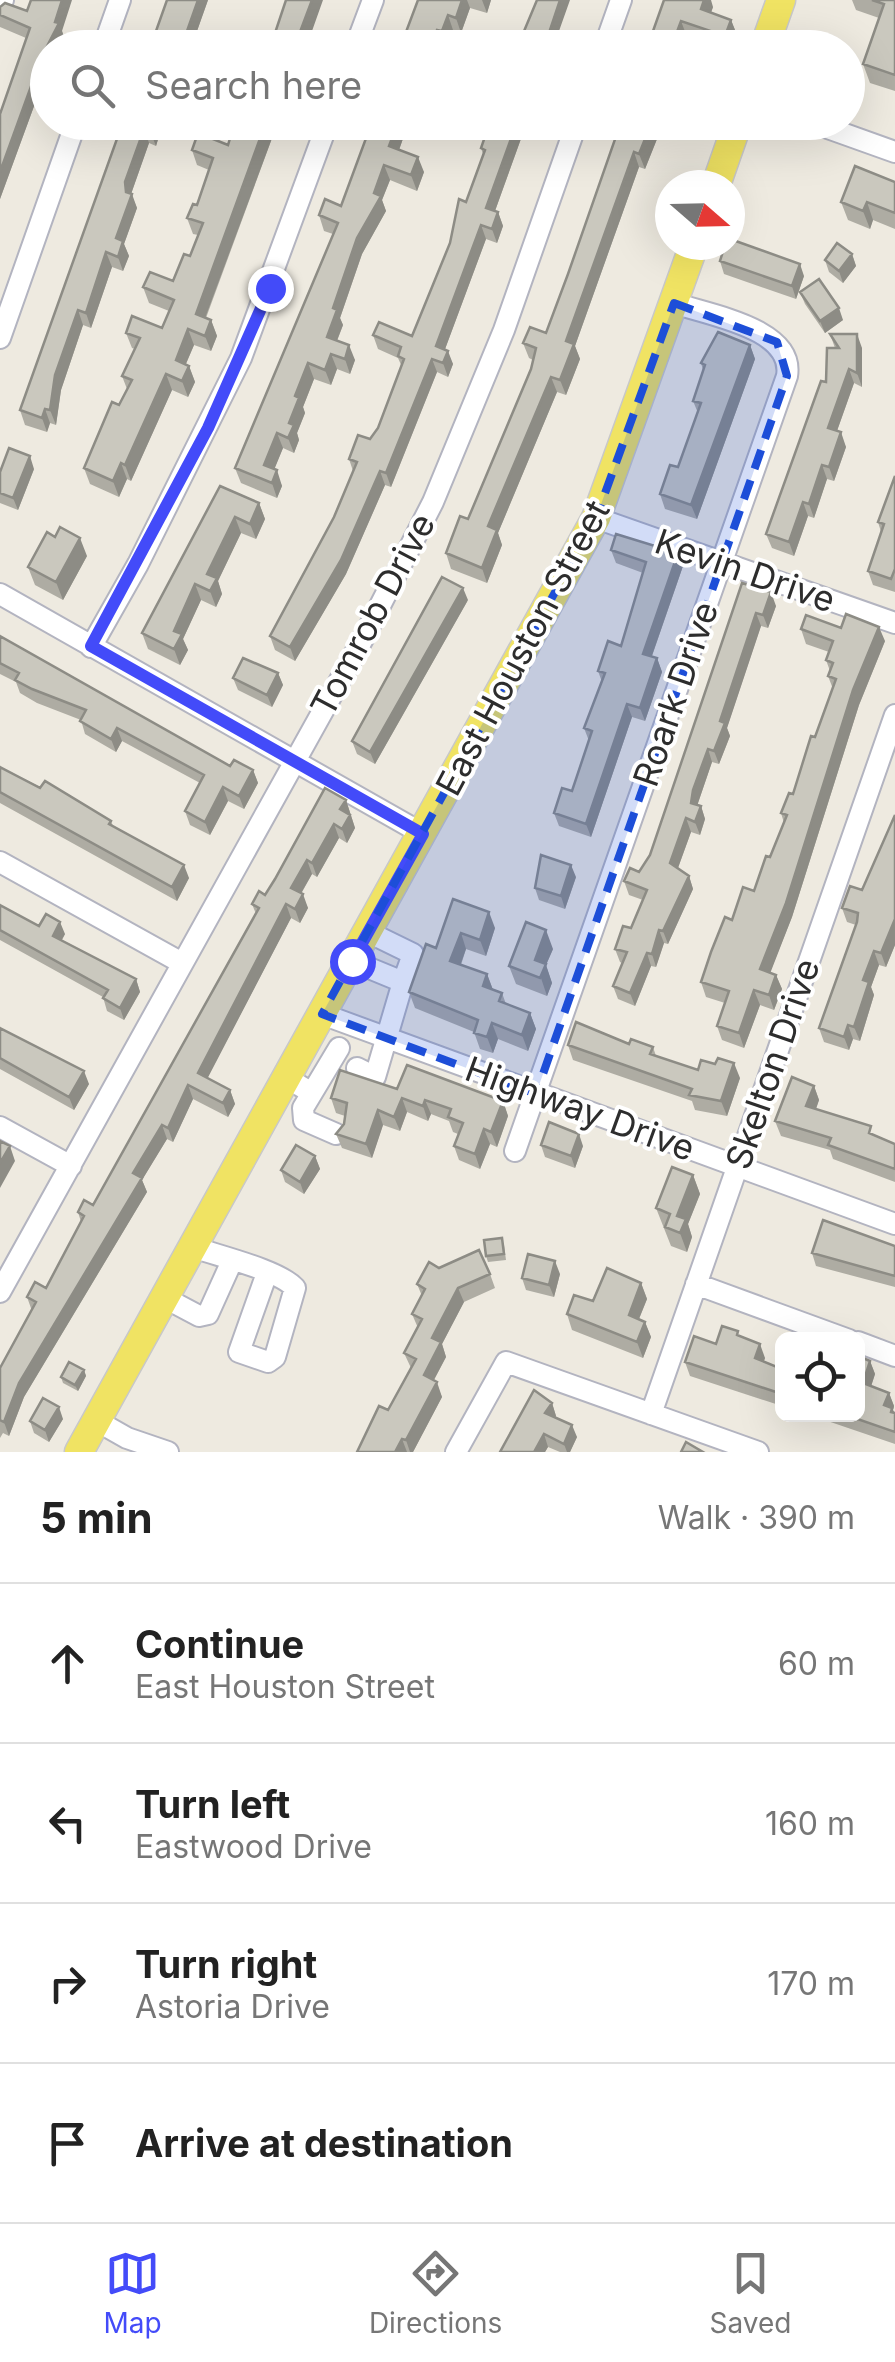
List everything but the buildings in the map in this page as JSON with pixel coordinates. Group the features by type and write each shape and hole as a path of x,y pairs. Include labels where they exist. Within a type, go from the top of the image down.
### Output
{"main road":[{"path":"770,30 780,0"},
{"path":"721,170 732,140"},
{"name":"East Houston Street","path":"79,1452 596,518 689,260"}],"street":[{"path":"109,30 120,0"},
{"path":"362,30 372,0"},
{"path":"610,30 621,0"},
{"path":"0,338 70,140"},
{"path":"91,646 164,513 241,358 321,140"},
{"name":"Tomrob Drive","path":"0,1292 434,502 504,330 571,140"},
{"path":"861,140 895,152"},
{"name":"Roark Drive","path":"515,1151 787,376 787,358 777,342 674,303"},
{"name":"Kevin Drive","path":"596,518 895,624"},
{"path":"0,594 423,834"},
{"name":"Skelton Drive","path":"651,1414 895,715"},
{"path":"0,862 182,963"},
{"path":"368,932 413,954 375,1077"},
{"path":"352,961 404,982"},
{"name":"Highway Drive","path":"322,1014 895,1224"},
{"path":"336,1134 304,1120 304,1108 338,1048"},
{"path":"287,1078 312,1093"},
{"path":"0,1128 70,1166"},
{"path":"193,1247 267,1273"},
{"path":"165,1298 200,1316 208,1314 232,1260"},
{"path":"696,1284 827,1332"},
{"path":"865,1345 895,1356"},
{"path":"456,1452 506,1362 758,1452"},
{"path":"97,1421 127,1438 168,1452"}],"highlighted area":[{"path":"674,303 777,342 787,376 536,1094 322,1014 596,518"}],"route":[{"path":"270,288 208,428 91,646 423,834 352,961"}]}
